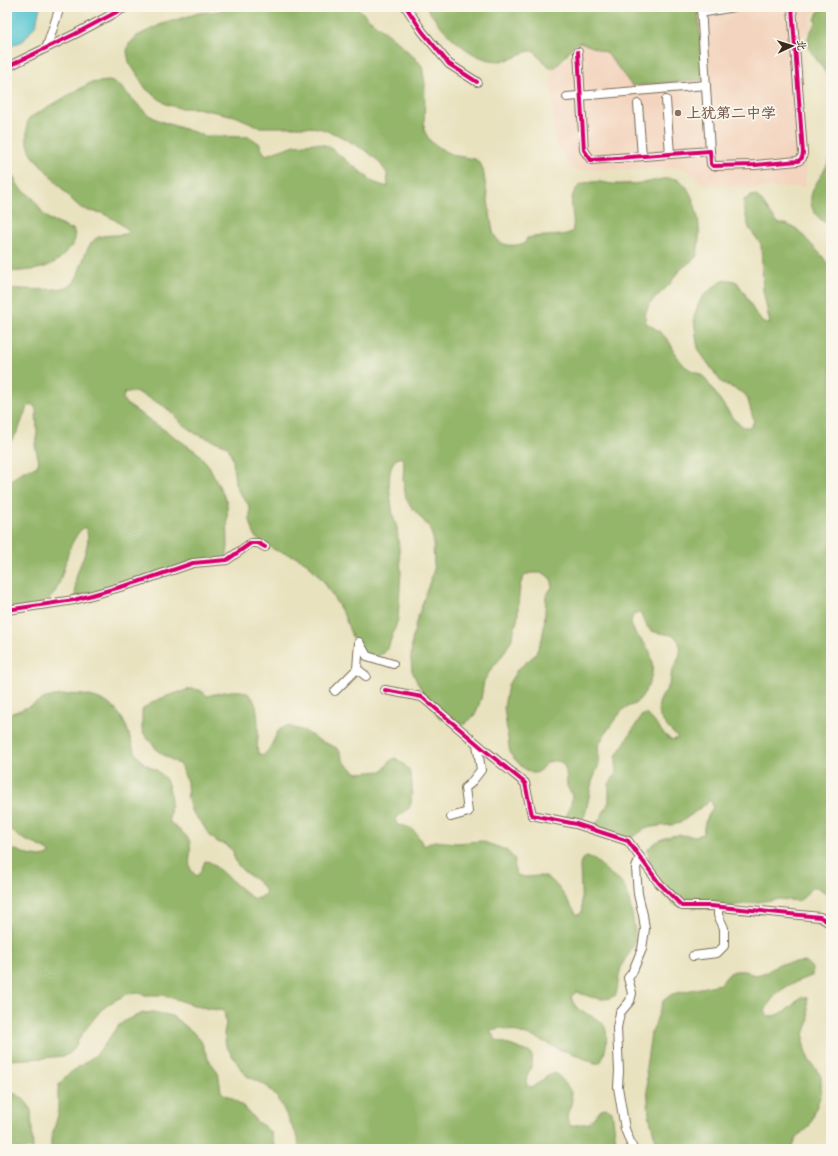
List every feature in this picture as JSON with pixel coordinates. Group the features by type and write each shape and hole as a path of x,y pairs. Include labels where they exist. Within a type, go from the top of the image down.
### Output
{"street":[{"path":"47,46 60,7"},
{"path":"7,66 75,34 116,10 126,7"},
{"path":"406,7 422,31 449,64 477,82"},
{"path":"701,8 706,12 734,7"},
{"path":"701,8 710,151 711,164 713,166 755,165 798,161 802,158 803,153 792,7"},
{"path":"578,52 584,150 591,160 710,151"},
{"path":"568,97 706,85"},
{"path":"666,100 670,154"},
{"path":"638,104 642,156"},
{"path":"7,610 74,600 138,582 193,563 227,560 252,543 258,543 265,547"},
{"path":"335,691 357,669 359,642 367,656 393,664"},
{"path":"357,669 366,676"},
{"path":"385,690 422,696 525,783 532,815 576,824 628,841 659,883 682,906 718,906 820,917 831,924"},
{"path":"451,817 468,812 465,788 481,770 477,744"},
{"path":"633,1149 625,1129 618,1087 619,1071 617,1028 620,1013 630,1001 632,993 628,978 632,973 642,949 645,929 638,894 636,868 640,857"},
{"path":"693,956 717,953 724,946 724,928 718,915 718,906"}],"shaded area":[{"name":"上犹第二中学","path":"698,7 819,7 816,12 810,13 811,31 802,35 806,187 752,188 704,184 684,168 572,170 554,140 551,71 567,60 579,42 607,53 632,86"}],"green space":[{"path":"231,7 355,7 397,41 422,66 425,84 424,130 430,141 446,152 457,156 475,159 480,163 483,169 493,232 499,241 506,245 525,243 527,238 563,235 572,232 572,199 577,188 584,183 598,182 612,184 634,184 669,178 679,180 683,183 692,198 698,217 699,235 697,256 675,275 670,283 648,307 645,317 646,323 665,337 685,366 704,377 734,420 744,427 750,427 754,422 748,400 745,394 721,382 702,355 698,348 694,316 703,296 725,280 731,280 737,282 763,323 770,324 763,290 761,244 749,228 744,208 744,200 755,195 760,199 775,220 780,224 786,224 797,229 823,257 831,269 831,899 820,889 811,888 803,898 798,901 779,899 711,909 675,905 659,888 655,880 648,857 648,849 655,843 667,837 676,835 695,836 703,834 705,822 713,807 711,800 680,823 655,826 644,830 635,836 624,839 595,834 594,828 596,823 600,819 609,802 609,784 616,774 616,756 642,715 647,714 665,735 672,740 678,738 662,720 658,709 660,701 670,683 672,671 679,656 679,643 677,639 671,635 649,629 640,613 633,615 631,621 637,635 650,652 652,665 651,677 642,697 635,704 625,708 610,726 598,746 599,764 592,782 586,811 584,817 574,825 565,821 572,797 567,786 564,765 557,761 552,761 546,764 540,771 534,773 522,767 510,754 504,707 508,685 517,670 535,655 542,639 546,596 552,587 552,581 548,576 543,573 531,573 525,575 522,580 520,586 518,617 511,641 484,681 481,699 475,715 465,724 459,725 438,717 417,682 412,671 411,659 412,641 416,623 434,569 433,538 429,527 409,504 406,498 403,480 404,462 401,457 395,460 392,465 389,485 393,516 397,528 401,571 398,619 388,648 384,653 373,658 367,656 352,637 344,615 335,600 324,582 308,564 297,557 275,550 255,537 250,521 250,510 248,504 240,494 235,484 233,460 229,449 225,445 196,434 182,424 164,406 137,392 125,392 123,398 125,403 198,453 209,466 227,502 228,547 226,559 196,564 75,597 76,578 88,539 85,527 78,533 70,547 58,586 53,595 47,601 38,605 7,609 7,484 20,473 36,467 39,462 35,445 37,433 36,409 32,404 27,407 18,431 7,447 7,288 59,289 71,285 76,278 89,247 95,239 103,236 128,233 126,228 102,213 81,208 32,155 27,142 27,125 29,118 90,83 109,81 116,83 147,114 160,121 206,136 250,137 260,144 266,155 295,145 315,143 328,146 375,183 388,187 387,173 379,162 368,152 338,135 319,128 260,127 235,116 196,108 179,108 166,104 146,89 129,62 127,51 129,44 137,36 162,24 199,13 218,11"},
{"path":"426,7 698,7 703,80 632,86 607,53 580,42 572,47 558,65 552,69 538,56 535,51 523,53 507,60 495,61 483,58 460,45 441,26"},
{"path":"825,7 831,7 831,80 809,49 808,45 808,38 817,21 815,20 818,12"},
{"path":"831,156 831,228 820,219 813,210 811,196"},
{"path":"7,164 19,187 33,198 44,215 67,228 73,229 75,240 73,244 56,262 34,270 7,272"},
{"path":"190,689 200,690 207,696 230,691 246,692 255,704 258,731 257,747 258,753 263,756 270,748 278,731 282,727 288,726 305,731 318,740 335,747 339,750 344,762 357,773 383,771 390,761 395,758 405,765 410,772 412,786 410,806 408,810 398,815 395,819 397,825 408,827 414,831 424,846 434,841 457,843 481,841 506,850 515,859 515,871 518,875 526,877 541,876 551,880 577,915 582,913 580,866 581,861 586,857 596,861 621,882 631,908 635,934 632,950 622,965 619,974 616,995 607,999 602,999 577,992 571,996 573,1002 579,1010 604,1025 607,1036 606,1048 600,1063 594,1063 536,1038 514,1031 502,1028 490,1030 496,1040 531,1053 532,1062 526,1081 527,1086 533,1087 550,1074 556,1073 565,1083 570,1090 572,1098 567,1117 570,1126 589,1123 601,1109 607,1108 612,1111 618,1149 299,1149 298,1138 279,1100 268,1087 247,1076 243,1072 226,1046 224,1034 226,1023 224,1011 200,1007 163,995 145,995 139,993 127,994 110,1003 100,1011 69,1054 44,1058 7,1060 7,988 9,984 9,973 7,971 7,851 16,850 28,855 40,857 51,853 15,834 7,822 7,715 46,698 57,696 90,696 100,699 110,705 118,712 124,722 136,754 141,760 162,774 166,780 171,799 169,820 189,840 190,864 193,872 197,876 205,861 210,862 252,898 260,898 266,892 262,886 242,870 235,859 233,851 225,844 219,843 209,835 191,811 188,799 187,782 180,765 159,752 144,734 142,729 142,710 159,699"},
{"path":"805,962 812,968 812,976 797,981 784,988 773,998 765,1011 768,1016 778,1015 801,997 807,998 809,1021 804,1034 804,1047 809,1060 821,1076 821,1094 808,1128 797,1137 792,1149 658,1149 649,1115 646,1067 651,1033 663,1001 672,994 720,984 730,973 735,971 747,971 748,973 756,975 767,972 779,964"},
{"path":"154,1012 172,1016 193,1032 201,1041 208,1059 218,1072 221,1091 245,1108 257,1122 270,1132 274,1143 274,1149 51,1149 51,1139 58,1115 59,1085 66,1076 94,1056 103,1047 117,1027 126,1020 143,1013"},
{"path":"7,1089 22,1098 27,1103 31,1111 33,1149 7,1149"}],"water":[{"path":"13,7 40,7 36,24 24,40 7,48 7,22"}],"cycle path":[{"path":"7,67 126,7"},
{"path":"406,7 422,31 449,64 477,82"},
{"path":"578,52 584,150 591,160 710,151 711,164 713,166 755,165 798,161 802,158 803,153 792,7"},
{"path":"7,610 74,600 138,582 193,563 227,560 251,543 258,543 265,547"},
{"path":"385,690 422,697 525,783 532,815 576,824 628,841 659,883 682,906 711,906 820,917 831,924"}],"place":[{"name":"上犹第二中学","path":"678,113"}]}
